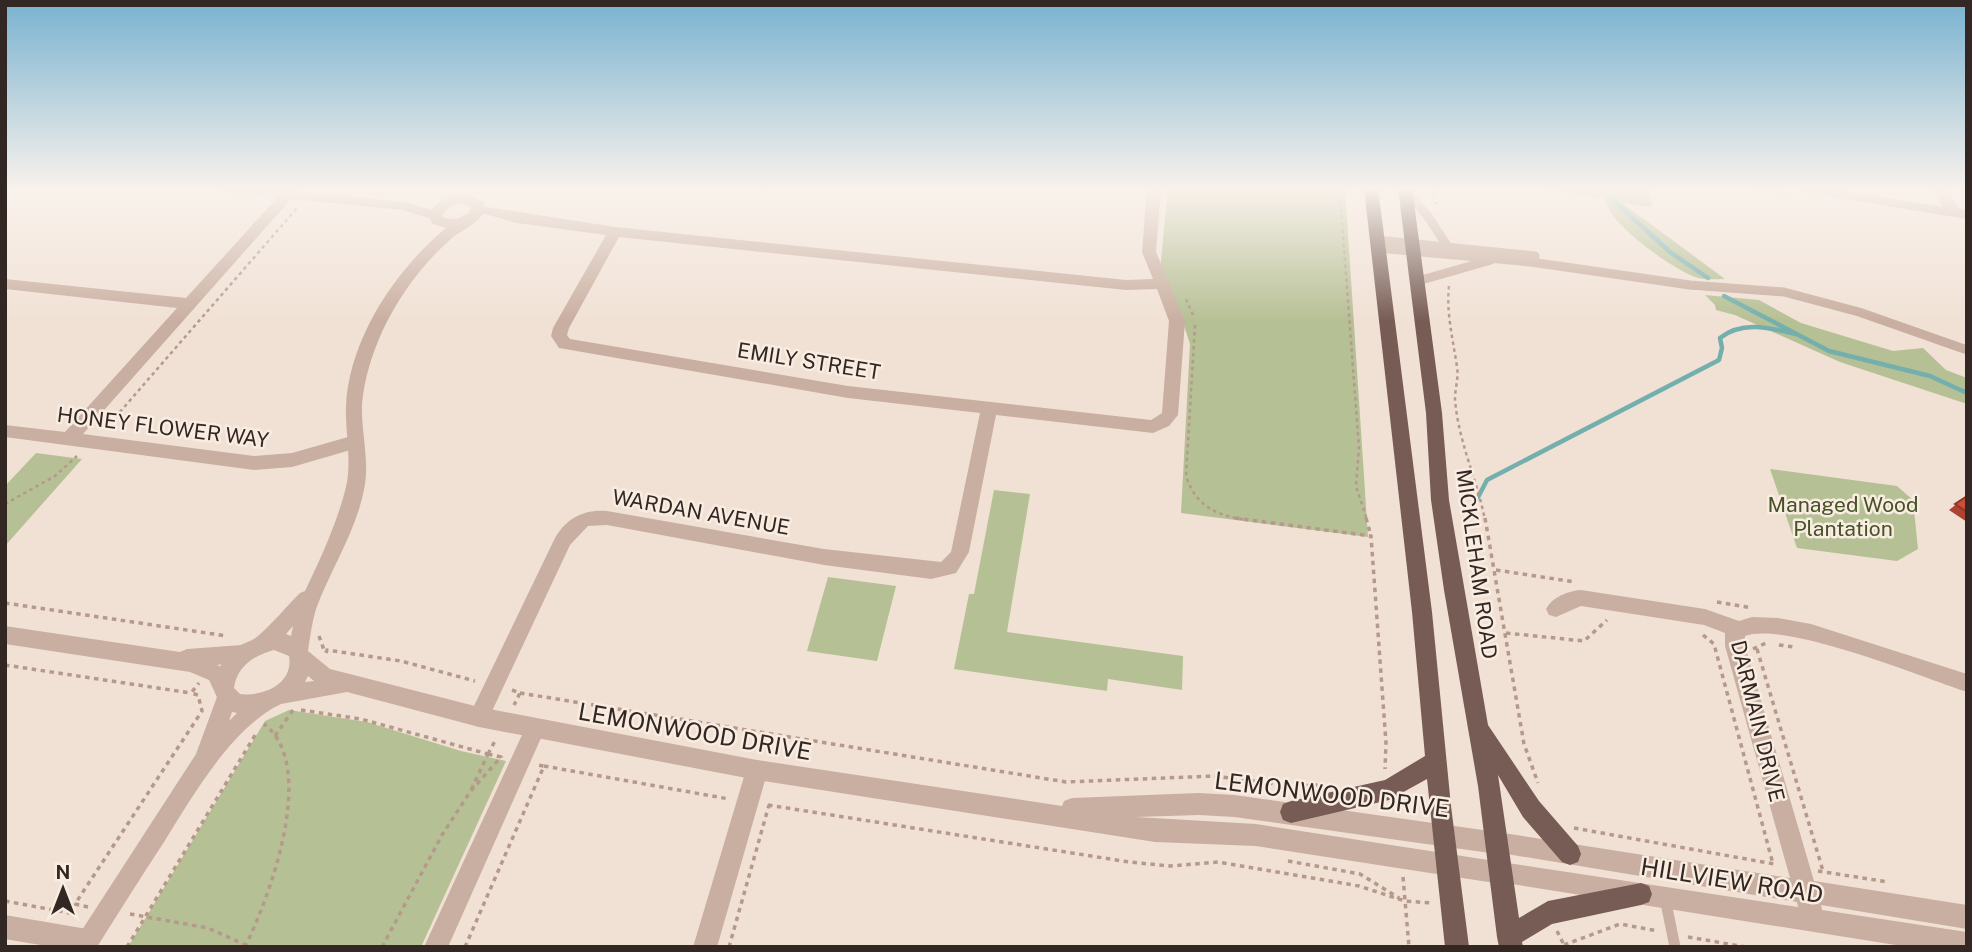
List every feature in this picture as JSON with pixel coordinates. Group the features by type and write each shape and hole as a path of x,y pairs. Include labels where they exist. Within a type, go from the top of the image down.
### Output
{"main road":[{"path":"1377,232 1423,621 1457,947"},
{"name":"MICKLEHAM ROAD","path":"1411,232 1434,413 1440,500 1497,843 1510,942"},
{"path":"1478,724 1531,809 1570,854"},
{"path":"1291,812 1390,790 1436,761"},
{"path":"1510,942 1548,913 1641,894"}],"street":[{"path":"69,439 253,232"},
{"path":"430,249 434,232"},
{"path":"5,927 85,944 204,760 247,716 272,710 296,677 301,627 312,593 333,554 356,484 355,404 360,369 373,332 393,298 445,232"},
{"name":"EMILY STREET","path":"615,232 561,328 559,337 565,344 848,392 1146,427 1159,425 1170,415 1177,321 1160,284"},
{"path":"619,232 1126,285 1160,284 1149,247 1150,232"},
{"path":"5,284 189,304"},
{"name":"WARDAN AVENUE","path":"479,717 564,540 572,527 583,519 607,518 824,557 940,571 950,568 957,559 989,409"},
{"name":"HONEY FLOWER WAY","path":"5,431 274,463 355,442"},
{"path":"263,644 312,593"},
{"path":"1556,609 1581,598 1704,617 1729,640"},
{"name":"DARMAIN DRIVE","path":"1814,922 1729,640 1756,625 1828,636 1967,684"},
{"path":"5,635 173,658 204,667 216,674 225,694 234,703 272,710"},
{"path":"173,658 242,654 263,644 284,642 299,654"},
{"path":"204,760 225,694 227,672 242,654"},
{"name":"LEMONWOOD DRIVE","path":"299,654 324,677 350,685 535,729 757,770 1155,831 1256,835 1449,866"},
{"name":"LEMONWOOD DRIVE","path":"272,710 305,689 350,685"},
{"path":"436,947 510,759 535,729"},
{"path":"705,947 759,803 757,770"},
{"name":"LEMONWOOD DRIVE","path":"1034,811 1199,804 1291,812 1497,843"},
{"name":"HILLVIEW ROAD","path":"1497,843 1967,917"},
{"name":"HILLVIEW ROAD","path":"1449,866 1641,894 1931,943 1967,944"},
{"path":"1918,909 1931,943"}],"lane":[{"path":"1438,232 1448,247"},
{"path":"1378,244 1690,285 1770,290 1815,299 1967,350"},
{"path":"1413,248 1448,247 1549,258 1690,285"},
{"path":"1418,281 1495,259"},
{"path":"1665,898 1674,941"}],"path":[{"path":"89,442 100,429 105,429 275,232"},
{"path":"1343,232 1359,448 1356,461 1358,497 1368,520 1371,536 1387,743 1384,779"},
{"path":"1447,273 1451,281 1446,294 1447,304 1458,371 1455,398 1465,452 1478,484 1524,744 1546,804 1531,809"},
{"path":"1182,292 1190,305 1195,331 1186,476 1196,498 1216,514 1228,517 1371,536"},
{"path":"5,505 55,476 77,456"},
{"path":"5,603 230,636 217,657"},
{"path":"1506,633 1584,642 1591,638 1598,625 1609,620"},
{"path":"301,627 321,629 318,634 324,650 327,650"},
{"path":"1701,633 1757,649"},
{"path":"1729,640 1773,864"},
{"path":"1757,649 1766,643"},
{"path":"1780,645 1793,647"},
{"path":"1757,649 1823,872"},
{"path":"5,665 198,695 202,711 75,904 208,928 247,946 283,850 288,816 284,752 275,736 272,710"},
{"path":"191,693 203,680"},
{"path":"520,693 1066,782 1214,776 1292,786 1326,785 1279,791"},
{"path":"272,710 293,709 275,736"},
{"path":"127,947 272,710"},
{"path":"382,947 442,835 470,792 488,754 759,803 1129,862 1170,866 1218,862 1359,886 1405,901 1452,904"},
{"path":"470,792 510,759"},
{"path":"465,947 544,766"},
{"path":"729,947 759,803"},
{"path":"1563,826 1889,882"},
{"path":"1279,857 1296,863 1360,874 1405,901"},
{"path":"5,901 70,913"},
{"path":"1548,913 1564,946 1620,923 1674,941 1746,947"}],"green space":[{"path":"1164,232 1348,232 1368,537 1181,513 1190,344 1180,313 1160,271"},
{"path":"1662,232 1725,279 1698,278 1688,274 1659,257 1630,233"},
{"path":"1705,295 1759,300 1801,323 1893,351 1923,348 1946,370 1967,378 1967,404 1840,362 1735,315 1716,310 1715,305"},
{"path":"36,453 82,459 5,546 5,486"},
{"name":"Managed Wood Plantation","path":"1770,469 1897,486 1913,500 1918,549 1897,561 1797,548"},
{"path":"994,490 1030,494 1007,632 1183,656 1182,690 1108,679 1107,691 954,669 969,594 974,594"},
{"path":"828,577 896,586 877,661 807,651"},
{"path":"289,710 367,722 461,751 506,761 421,947 128,947 265,721"}],"building":[{"path":"1967,496 1967,512 1955,504"}],"waterway":[{"path":"1649,232 1670,252 1708,278"},
{"path":"1724,296 1829,351 1930,376 1967,393"},
{"path":"1475,503 1487,480 1719,360 1722,348 1720,338 1729,332 1757,327 1796,334"}]}
